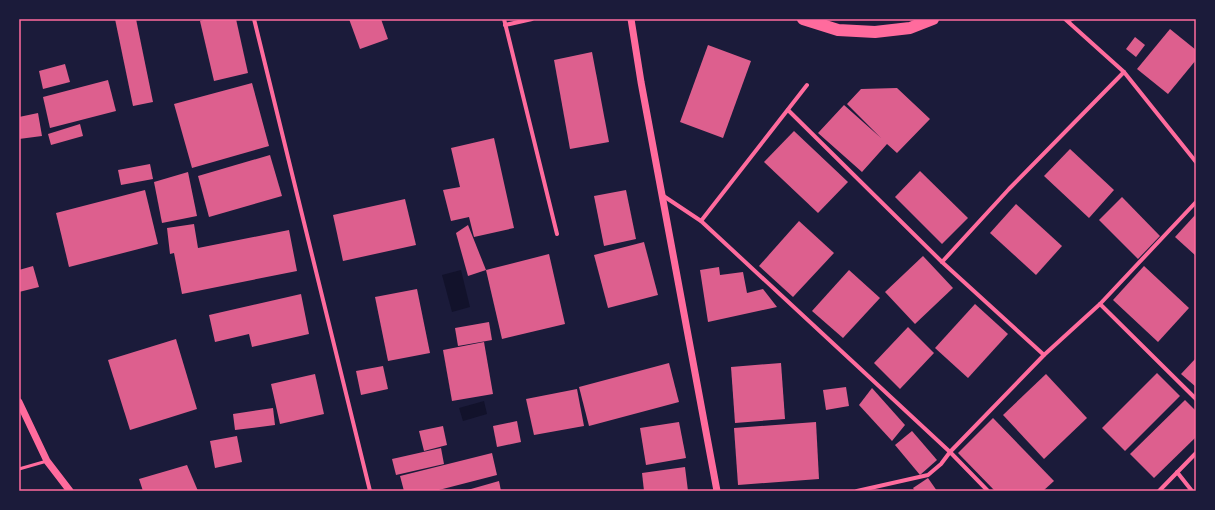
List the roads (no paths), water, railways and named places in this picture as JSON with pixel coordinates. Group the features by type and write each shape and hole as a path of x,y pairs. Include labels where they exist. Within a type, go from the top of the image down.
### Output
{"highway":[{"path":"803,19 838,30 876,32 910,28 933,19"}],"street":[{"path":"254,19 370,491"},
{"path":"504,19 557,234"},
{"path":"505,25 532,19"},
{"path":"631,19 717,491"},
{"path":"1069,20 1124,72 1196,162"},
{"path":"942,262 1009,189 1124,72"},
{"path":"701,221 807,85"},
{"path":"788,110 942,262 1044,355"},
{"path":"662,194 701,221 950,452 988,491"},
{"path":"856,491 928,475 942,464 950,452 1044,355 1100,304 1196,202"},
{"path":"1100,304 1196,399"},
{"path":"19,402 47,461 70,491"},
{"path":"1159,491 1196,453"},
{"path":"1177,472 1192,491"}],"lane":[{"path":"19,469 47,461"}]}
